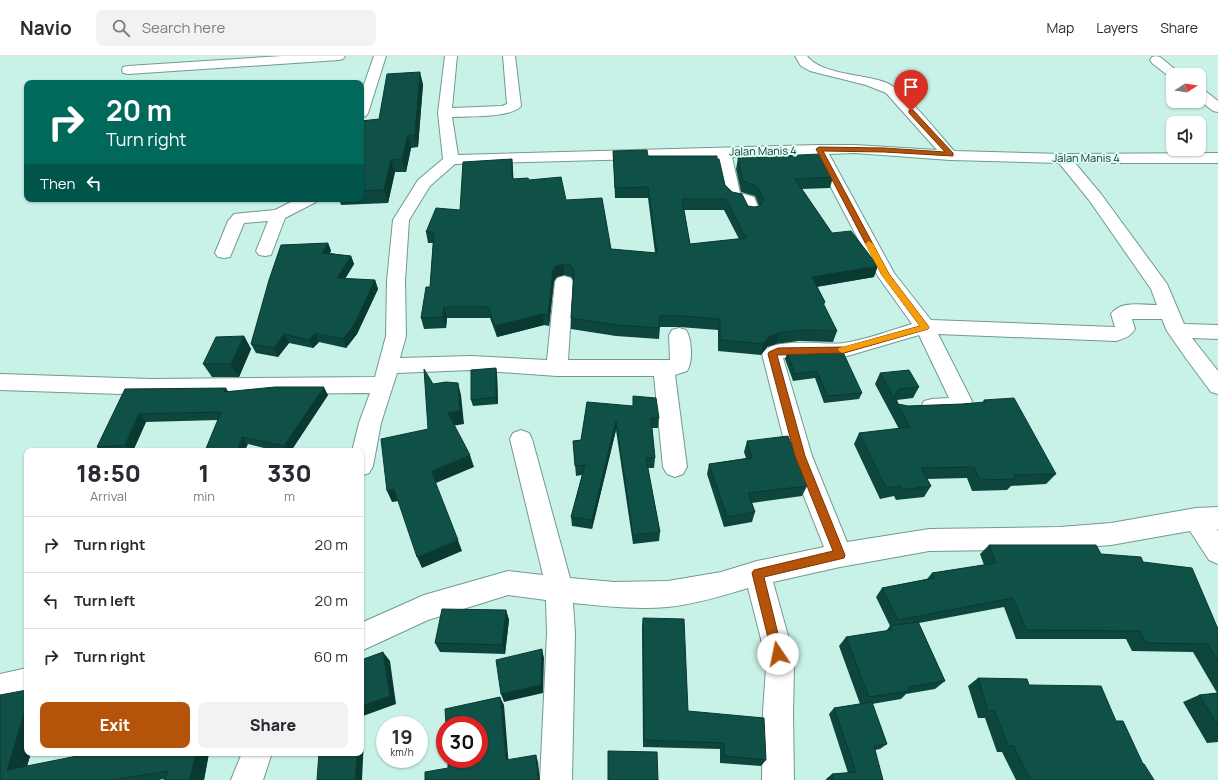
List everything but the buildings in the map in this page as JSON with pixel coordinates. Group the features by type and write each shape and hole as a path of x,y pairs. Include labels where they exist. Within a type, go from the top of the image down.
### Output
{"street":[{"path":"128,70 339,56"},
{"path":"365,95 380,56"},
{"path":"364,448 370,423 386,376 396,336 396,281 401,220 424,184 451,160 445,113 451,56"},
{"path":"445,113 504,110 514,106 509,56"},
{"path":"801,56 802,61 809,67 874,82 891,90 950,155"},
{"path":"1156,60 1167,68"},
{"path":"1206,99 1218,108"},
{"path":"819,149 886,275 925,327 961,402 960,405 955,406 917,407"},
{"name":"Jalan Manis 4","path":"451,160 726,160 819,149 884,150 950,155 1064,158 1218,158"},
{"path":"1064,158 1160,288 1166,302 1168,312 1178,331 1218,386"},
{"path":"726,160 732,195 737,198 748,200 752,211"},
{"path":"224,253 236,221 240,218 278,215 304,202"},
{"path":"266,251 278,215"},
{"path":"557,368 564,282"},
{"path":"840,555 800,456 772,354 778,351 844,350 925,327 1116,334 1125,329 1121,314 1123,312 1168,312"},
{"path":"1178,331 1218,332"},
{"path":"0,382 151,387 272,385 386,376 471,363 557,368 675,368 680,366 679,335"},
{"path":"663,368 667,385 674,467"},
{"path":"521,439 559,587 561,633 556,780"},
{"path":"364,636 424,608 508,583 559,587 614,595 668,594 721,584 758,573 840,555 929,540 1060,538 1111,534 1207,518 1218,552"},
{"path":"758,573 775,639 780,668 778,712 778,780"},
{"path":"0,689 24,683"},
{"path":"247,780 256,756"}],"slow traffic":[{"path":"842,350 861,346 925,327 886,275 869,244"}],"route":[{"path":"778,654 758,573 840,555 800,456 772,354 778,351 844,350 925,327 886,275 819,149 884,150 950,155 911,111"}]}
